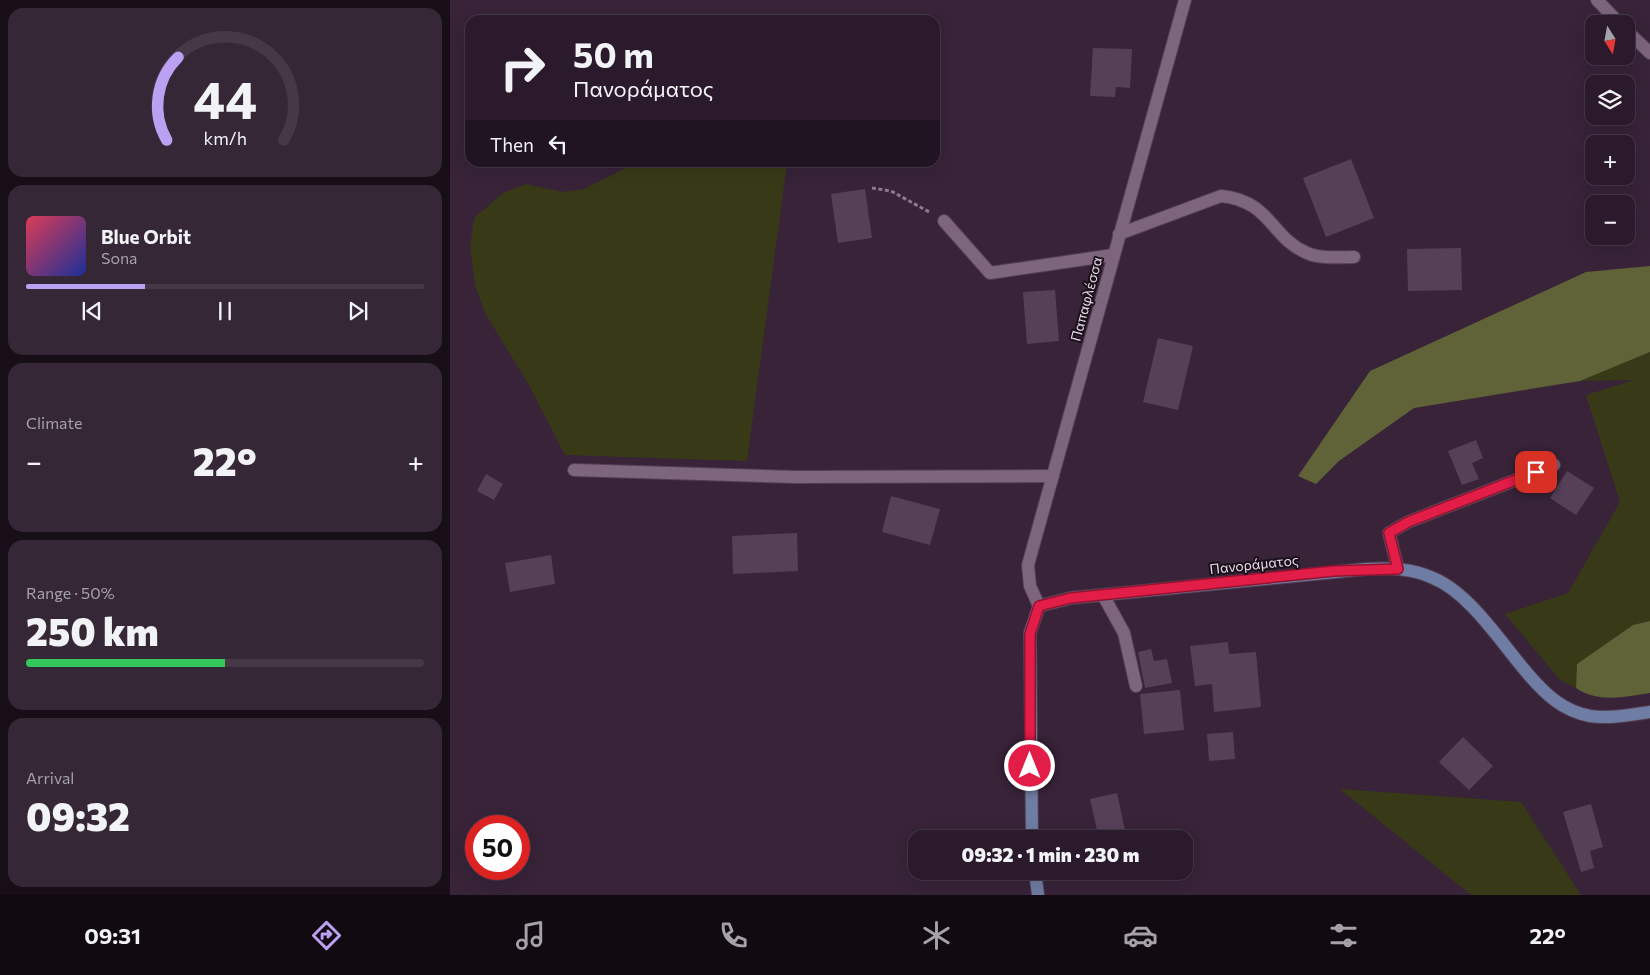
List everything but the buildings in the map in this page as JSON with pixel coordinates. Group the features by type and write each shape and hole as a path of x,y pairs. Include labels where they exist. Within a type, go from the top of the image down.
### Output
{"main road":[{"name":"Πανοράματος","path":"1039,606 1071,598 1342,571 1398,569 1434,578 1458,593 1539,688 1561,705 1590,716 1610,717 1650,712"},
{"path":"1032,830 1030,634 1039,606"},
{"path":"1036,880 1038,895"}],"street":[{"name":"Παπαφλέσσα","path":"1039,606 1030,586 1028,565 1118,234 1185,0"},
{"path":"1596,0 1611,15"},
{"path":"1635,39 1650,53"},
{"path":"1118,234 1221,196 1239,198 1255,206 1293,244 1306,253 1321,257 1354,257"},
{"path":"944,221 990,273 1113,255"},
{"path":"1398,569 1389,533 1408,522 1554,464"},
{"path":"574,470 796,477 1053,476"},
{"path":"1103,595 1124,633 1136,686"}],"path":[{"path":"872,188 891,191 944,221"}],"green space":[{"path":"628,167 786,167 747,461 565,455 529,385 485,313 475,285 470,247 474,218 503,193 526,184 563,192 584,189"},
{"path":"1650,266 1650,352 1580,381 1414,408 1339,461 1316,484 1298,476 1370,371 1586,272"},
{"path":"1650,352 1650,621 1633,625 1577,664 1576,688 1560,680 1505,614 1568,593 1620,502 1586,395 1634,380 1580,381"},
{"path":"1650,621 1650,693 1612,698 1593,696 1576,688 1577,664 1633,625"},
{"path":"1340,789 1521,802 1581,895 1471,895"}],"route":[{"path":"1030,766 1030,634 1033,618 1039,606 1071,598 1366,568 1398,569 1389,533 1408,522 1536,472"}]}
